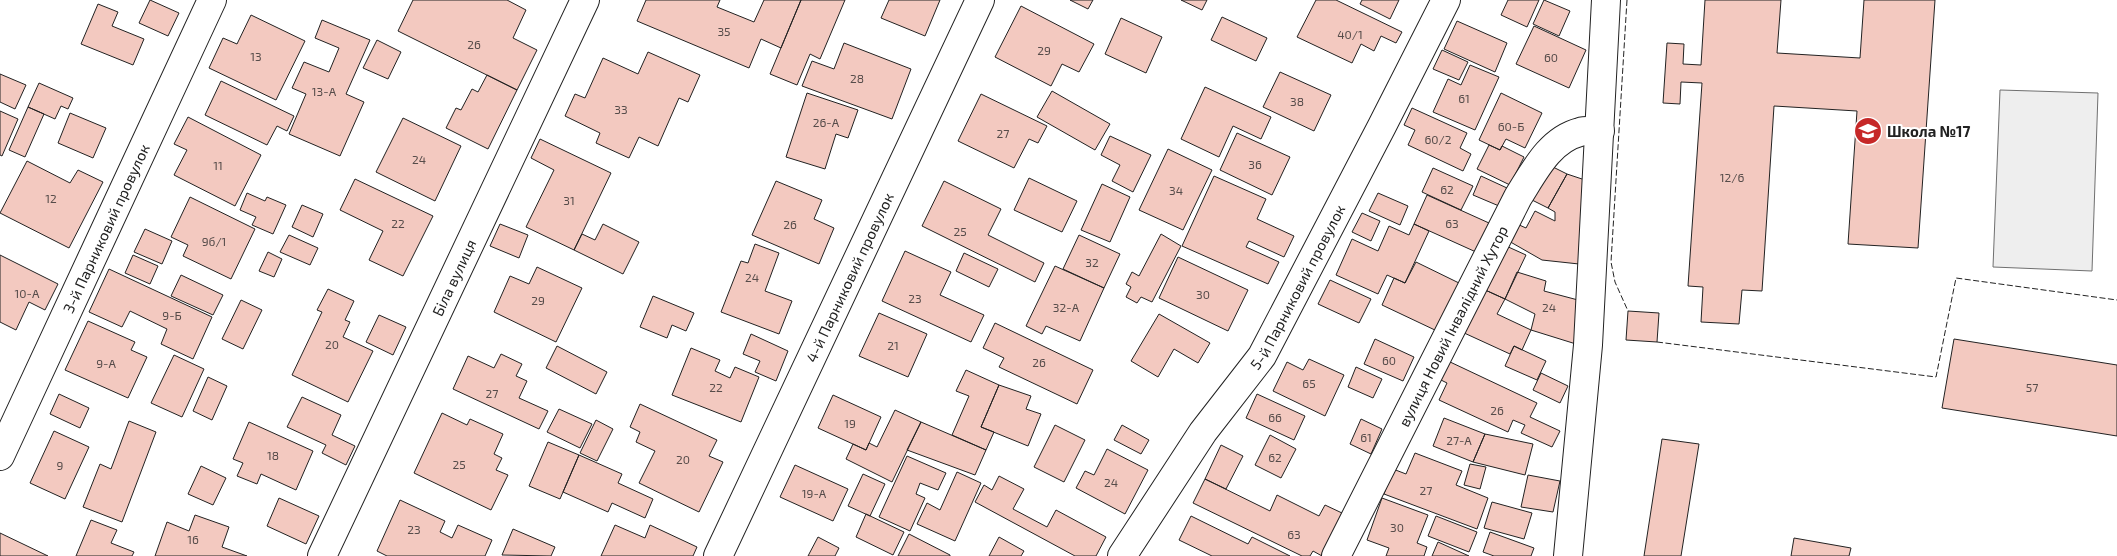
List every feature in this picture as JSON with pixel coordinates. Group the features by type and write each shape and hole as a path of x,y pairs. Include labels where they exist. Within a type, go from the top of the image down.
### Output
{"street":[{"name":"3-й Парниковий провулок","path":"0,456 212,0"},
{"name":"Біла вулиця","path":"322,556 585,0"},
{"name":"4-й Парниковий провулок","path":"718,556 980,0"},
{"name":"5-й Парниковий провулок","path":"1122,556 1203,432 1262,356 1446,0"},
{"path":"1568,556 1584,403 1606,0"},
{"name":"вулиця Новий Інвалідний Хутор","path":"1336,556 1518,197 1542,158 1562,140 1581,131 1600,131"}],"shaded area":[{"path":"2000,90 2098,93 2092,271 1993,267"}],"building":[{"path":"150,0 179,13 168,36 139,23"},
{"path":"413,0 507,0 526,10 513,38 537,50 517,90 398,31"},
{"path":"646,0 720,0 717,7 754,22 764,0 801,0 781,48 761,39 749,68 637,21"},
{"path":"801,0 845,0 820,59 810,54 797,85 770,74"},
{"path":"889,0 940,0 925,36 881,18"},
{"path":"1070,0 1093,0 1088,9"},
{"path":"1181,0 1207,0 1202,10"},
{"path":"1316,0 1336,0 1402,32 1396,43 1381,36 1374,51 1361,44 1352,63 1297,37"},
{"path":"1362,0 1399,0 1390,19 1360,4"},
{"path":"1508,0 1539,0 1527,27 1501,15"},
{"path":"1544,0 1570,11 1559,36 1533,24"},
{"path":"1705,0 1781,0 1777,53 1860,58 1864,0 1935,0 1918,248 1848,244 1857,111 1774,106 1762,291 1742,290 1739,324 1701,322 1703,287 1688,286 1702,83 1681,82 1680,104 1663,103 1667,43 1684,44 1683,64 1701,65"},
{"path":"98,4 118,12 112,26 144,39 133,65 81,44"},
{"path":"1021,6 1094,44 1079,72 1062,64 1051,86 995,57"},
{"path":"251,15 305,41 276,100 209,68 223,38 237,44"},
{"path":"1222,17 1267,38 1256,61 1211,40"},
{"path":"1121,18 1162,37 1146,73 1105,54"},
{"path":"322,20 370,40 346,94 364,102 340,156 289,134 306,94 292,88 304,62 329,72 339,48 315,38"},
{"path":"1457,21 1507,43 1495,72 1444,49"},
{"path":"1534,26 1586,50 1569,88 1516,64"},
{"path":"377,40 401,52 388,79 363,68"},
{"path":"844,43 911,69 892,119 802,86 812,61 834,69"},
{"path":"1442,50 1468,62 1459,80 1433,69"},
{"path":"648,52 700,75 688,102 679,98 658,146 639,137 629,158 596,143 600,133 565,116 575,94 585,98 603,58 638,74"},
{"path":"1470,65 1499,77 1475,130 1433,112 1448,79 1461,85"},
{"path":"1280,72 1331,95 1314,131 1263,107"},
{"path":"0,74 26,85 15,109 0,102"},
{"path":"487,75 517,90 488,149 446,128 456,108 461,110 472,89 478,92"},
{"path":"221,81 294,116 287,131 277,126 267,145 205,115"},
{"path":"39,83 73,98 68,109 61,106 55,119 28,107"},
{"path":"1205,87 1271,117 1261,139 1233,126 1219,157 1181,139"},
{"path":"1052,91 1110,124 1095,150 1037,117"},
{"path":"807,93 858,110 848,138 836,134 825,169 786,157"},
{"path":"1501,93 1542,113 1525,148 1506,139 1500,150 1479,140"},
{"path":"981,94 1047,126 1038,143 1029,139 1014,168 958,141"},
{"path":"28,107 44,114 25,157 9,150"},
{"path":"1412,108 1467,133 1460,148 1471,154 1463,171 1408,145 1415,130 1404,125"},
{"path":"0,111 18,119 2,156 0,155"},
{"path":"70,113 106,128 93,158 58,143"},
{"path":"188,117 261,155 235,206 174,175 187,150 174,144"},
{"path":"403,118 461,146 435,201 376,172"},
{"path":"1237,133 1290,157 1272,195 1220,170"},
{"path":"1110,136 1151,155 1133,192 1112,181 1120,165 1101,155"},
{"path":"540,139 611,173 574,250 526,227 554,170 531,158"},
{"path":"1489,145 1500,150 1502,146 1524,157 1510,185 1477,169"},
{"path":"1168,149 1212,170 1183,230 1139,210"},
{"path":"27,161 70,183 78,170 103,182 69,248 0,213"},
{"path":"1549,165 1567,174 1548,208 1532,200"},
{"path":"1433,168 1473,186 1461,210 1422,192"},
{"path":"1567,174 1585,180 1579,264 1542,260 1507,240 1517,224 1526,228 1535,211 1555,221 1555,212 1548,208"},
{"path":"1214,176 1266,199 1257,219 1294,236 1284,257 1249,241 1246,247 1279,262 1268,284 1182,246"},
{"path":"1481,176 1507,188 1499,206 1473,195"},
{"path":"1029,178 1077,201 1062,232 1014,210"},
{"path":"355,179 433,216 403,276 369,260 383,231 340,210"},
{"path":"776,181 822,200 814,219 834,228 819,264 752,235"},
{"path":"944,181 1001,209 988,235 1044,263 1035,282 922,226"},
{"path":"1102,184 1130,197 1110,242 1081,230"},
{"path":"247,193 265,201 267,197 286,205 273,234 252,225 256,217 240,210"},
{"path":"1378,193 1408,206 1400,225 1369,211"},
{"path":"1427,195 1489,223 1476,252 1414,224"},
{"path":"190,197 255,229 231,279 183,256 188,245 171,237"},
{"path":"302,205 323,214 313,237 292,227"},
{"path":"1362,213 1380,221 1371,241 1352,232"},
{"path":"500,224 528,235 519,258 490,246"},
{"path":"603,224 639,242 623,274 574,250 582,234 595,240"},
{"path":"1414,224 1429,231 1405,283 1387,275 1378,294 1336,275 1352,239 1378,251 1389,226 1409,235"},
{"path":"145,229 172,241 162,264 134,252"},
{"path":"1161,234 1181,246 1152,302 1141,297 1137,303 1126,297 1131,287 1126,284 1132,272 1139,276"},
{"path":"289,235 318,248 310,265 280,252"},
{"path":"1079,235 1120,254 1104,288 1063,269"},
{"path":"755,244 779,253 765,291 792,301 779,334 721,312 741,261 748,263"},
{"path":"1504,245 1526,255 1505,299 1483,289"},
{"path":"905,251 951,272 940,295 984,315 971,342 882,301"},
{"path":"268,252 282,259 274,277 259,271"},
{"path":"964,253 998,269 989,287 956,271"},
{"path":"0,255 58,284 45,310 29,302 16,330 0,322"},
{"path":"133,255 158,266 150,284 125,273"},
{"path":"1178,257 1248,290 1228,331 1159,298"},
{"path":"1416,262 1459,283 1437,331 1382,305 1394,278 1405,283"},
{"path":"1055,266 1104,288 1080,341 1046,326 1042,334 1026,326"},
{"path":"537,267 582,288 556,342 494,312 510,276 529,284"},
{"path":"109,269 212,317 193,359 161,344 167,329 130,311 122,327 89,312"},
{"path":"1517,272 1546,281 1544,291 1578,300 1576,344 1531,330 1535,314 1505,299"},
{"path":"181,275 223,295 213,315 171,296"},
{"path":"1330,280 1371,299 1359,323 1318,304"},
{"path":"328,289 354,301 345,320 350,322 343,337 373,351 348,402 292,375 322,312 317,310"},
{"path":"1483,289 1505,299 1497,314 1531,330 1522,350 1514,346 1510,354 1462,332"},
{"path":"653,296 694,313 686,331 672,325 667,338 640,327"},
{"path":"241,300 262,310 243,349 222,339"},
{"path":"1628,311 1659,313 1657,342 1626,340"},
{"path":"879,313 927,334 908,377 859,356"},
{"path":"1159,314 1210,343 1198,363 1174,349 1158,377 1131,361"},
{"path":"379,315 406,327 393,355 366,342"},
{"path":"88,321 135,342 131,350 147,357 128,398 65,370"},
{"path":"995,323 1093,370 1077,404 999,367 1004,358 983,348"},
{"path":"751,334 788,351 776,381 755,372 760,361 743,354"},
{"path":"1375,339 1414,357 1403,381 1364,364"},
{"path":"1954,339 2117,365 2117,436 1942,408"},
{"path":"557,346 607,372 596,394 546,368"},
{"path":"1514,346 1546,361 1537,380 1505,366"},
{"path":"691,348 720,360 715,371 730,378 735,367 759,377 741,422 672,395"},
{"path":"501,354 522,364 516,376 527,381 519,398 548,411 539,429 453,389 468,356 494,368"},
{"path":"174,355 204,369 182,417 151,403"},
{"path":"1309,359 1344,375 1325,416 1273,391 1287,362 1303,370"},
{"path":"1448,361 1537,403 1530,417 1560,431 1552,447 1521,433 1525,425 1513,420 1508,432 1439,400 1447,383 1439,379"},
{"path":"1356,367 1382,379 1373,398 1348,387"},
{"path":"966,370 999,385 981,427 994,432 986,450 952,435 969,396 956,391"},
{"path":"1541,373 1568,386 1560,403 1533,390"},
{"path":"208,377 227,386 212,420 193,411"},
{"path":"999,385 1031,396 1026,409 1041,414 1028,446 981,427"},
{"path":"59,394 89,408 80,428 50,414"},
{"path":"1257,394 1305,416 1294,440 1246,418"},
{"path":"833,395 881,417 866,450 818,428"},
{"path":"302,397 341,415 332,435 355,446 346,465 322,453 326,445 287,427"},
{"path":"640,404 717,440 709,456 723,462 699,512 639,483 655,451 636,442 640,432 630,427"},
{"path":"559,409 592,424 580,448 547,432"},
{"path":"895,410 921,422 892,482 846,459 853,444 866,450 869,443 877,447"},
{"path":"442,413 467,425 470,419 503,434 494,454 502,458 496,470 508,475 491,510 414,473"},
{"path":"1444,418 1485,434 1473,462 1433,446"},
{"path":"1361,419 1382,429 1371,454 1350,444"},
{"path":"596,420 613,429 597,461 580,453"},
{"path":"129,421 156,432 122,522 83,507 100,464 111,469"},
{"path":"249,422 313,451 296,490 261,474 257,484 237,476 243,463 233,459"},
{"path":"921,422 986,450 975,475 907,450"},
{"path":"1055,425 1085,440 1064,482 1034,467"},
{"path":"1122,425 1149,440 1141,454 1114,440"},
{"path":"54,431 89,447 65,499 30,483"},
{"path":"1485,434 1533,444 1525,475 1473,462"},
{"path":"1270,435 1296,449 1281,478 1255,465"},
{"path":"1662,439 1699,444 1681,556 1644,556"},
{"path":"548,442 579,455 560,499 529,486"},
{"path":"1221,445 1243,456 1226,489 1205,479"},
{"path":"1107,449 1148,470 1125,514 1076,488 1085,471 1094,475"},
{"path":"1415,453 1462,471 1456,485 1488,498 1477,529 1384,494 1393,469 1406,474"},
{"path":"579,455 622,474 618,483 653,499 645,518 612,503 608,512 563,492"},
{"path":"907,456 946,473 938,490 920,483 916,494 925,498 910,531 879,517"},
{"path":"1470,464 1486,467 1480,489 1464,485"},
{"path":"795,465 848,489 833,521 780,497"},
{"path":"201,466 226,478 213,505 188,494"},
{"path":"957,472 981,483 955,541 917,524 927,503 940,510"},
{"path":"863,474 885,484 870,516 848,506"},
{"path":"1528,475 1560,481 1553,512 1521,507"},
{"path":"999,476 1024,489 1013,509 1047,527 1056,510 1106,537 1096,556 1075,556 975,502 984,485 992,490"},
{"path":"1205,479 1270,511 1277,495 1319,516 1325,505 1342,513 1322,556 1313,551 1310,556 1302,556 1193,503"},
{"path":"279,498 319,516 306,544 267,526"},
{"path":"1382,498 1428,515 1417,543 1427,547 1424,556 1386,556 1389,548 1367,540"},
{"path":"400,500 445,521 440,532 452,538 458,525 492,540 485,556 387,556 377,551"},
{"path":"1492,502 1532,513 1524,539 1484,528"},
{"path":"866,514 904,532 893,555 856,537"},
{"path":"195,515 229,527 222,547 247,556 155,556 167,522 189,531"},
{"path":"1191,516 1248,544 1252,537 1290,556 1212,556 1179,540"},
{"path":"1436,516 1477,532 1469,552 1428,536"},
{"path":"91,520 117,530 111,543 134,552 132,556 76,556"},
{"path":"615,525 645,538 650,525 697,547 693,556 601,556"},
{"path":"513,529 555,547 551,556 502,555"},
{"path":"1490,532 1534,548 1531,556 1494,556 1483,552"},
{"path":"0,533 48,556 0,556"},
{"path":"909,534 950,555 950,556 898,556"},
{"path":"818,537 839,548 835,556 808,556"},
{"path":"999,537 1024,551 1021,556 989,556"},
{"path":"1794,538 1851,548 1849,556 1791,556"},
{"path":"1438,542 1469,556 1432,556"}],"fence":[{"path":"1627,0 1611,262 1615,282 1628,311"},
{"path":"1657,342 1936,377 1956,278 2117,300"}],"place":[{"name":"Школа №17","path":"1868,131"}]}
